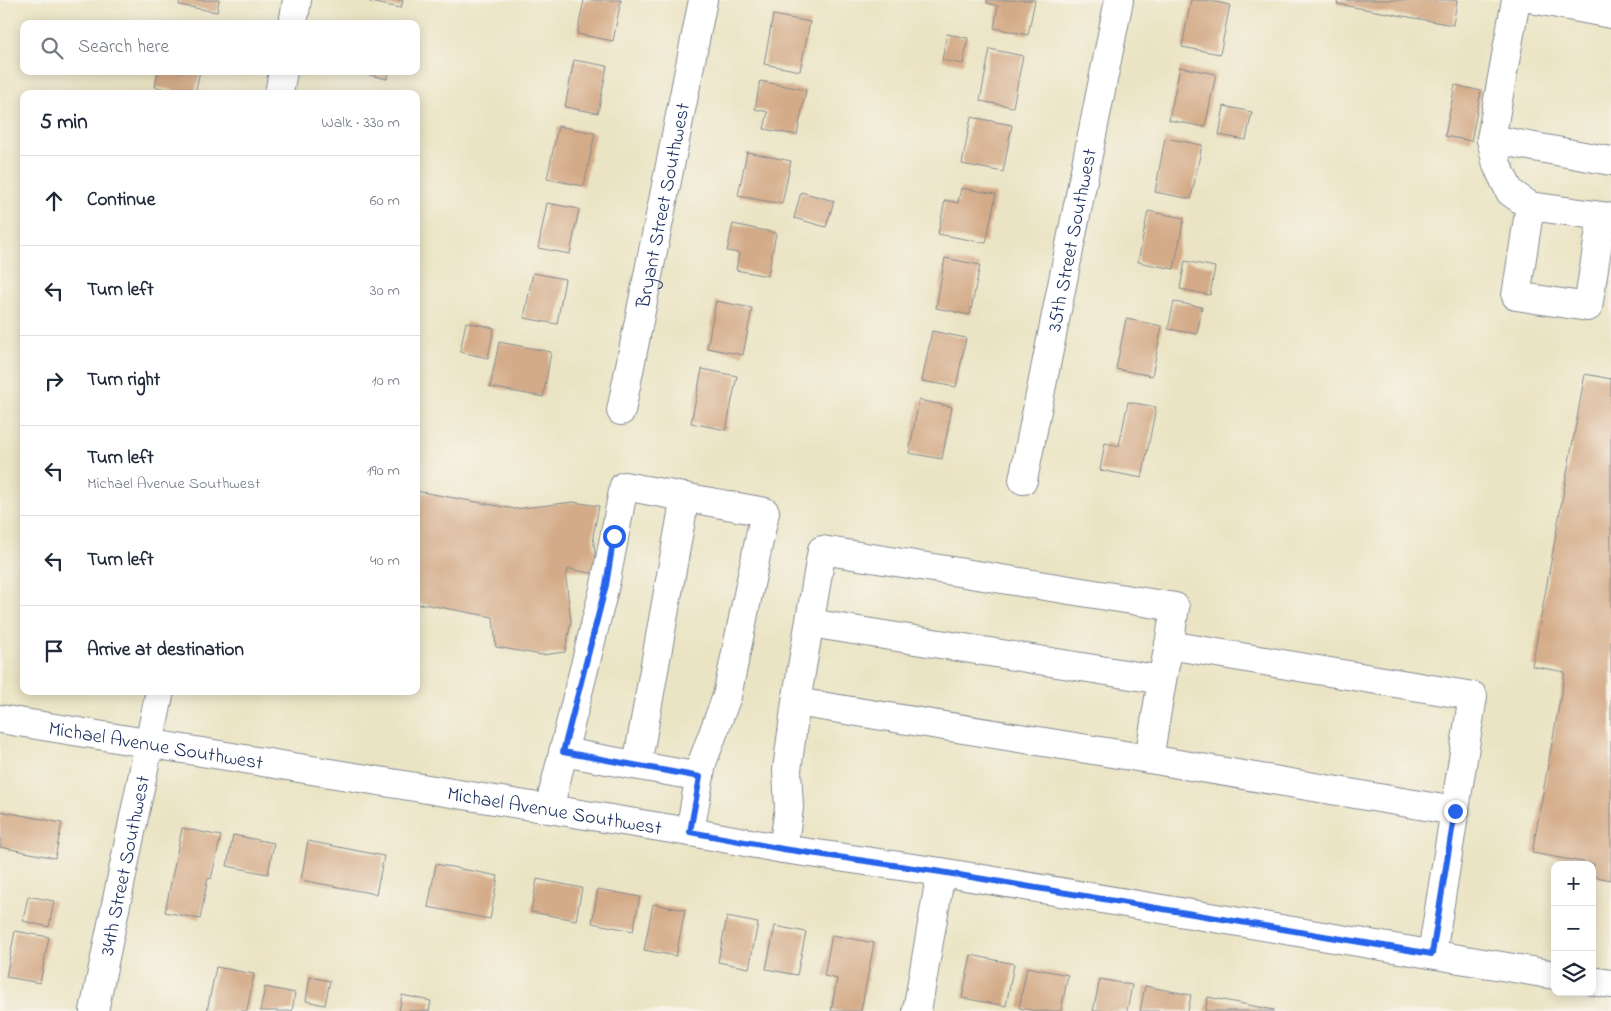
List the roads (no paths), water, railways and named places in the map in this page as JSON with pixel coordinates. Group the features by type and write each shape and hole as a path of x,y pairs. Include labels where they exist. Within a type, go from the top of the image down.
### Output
{"street":[{"path":"294,20 297,0"},
{"name":"Bryant Street Southwest","path":"621,411 703,0"},
{"name":"35th Street Southwest","path":"1023,480 1120,0"},
{"path":"1516,0 1491,139 1497,165 1510,192 1530,206 1607,217 1588,307 1516,296 1530,206"},
{"path":"1537,0 1611,14"},
{"path":"280,90 282,75"},
{"path":"1491,139 1611,161"},
{"path":"549,809 606,585 624,486 765,512 727,696 702,763 690,832"},
{"path":"636,765 686,497"},
{"path":"783,849 788,808 787,770 796,702 822,550 1175,607 1149,759"},
{"path":"810,623 1162,680"},
{"path":"1169,645 1474,696 1432,954"},
{"name":"34th Street Southwest","path":"94,1011 159,695"},
{"path":"796,702 1455,811"},
{"name":"Michael Avenue Southwest","path":"0,719 690,832 783,849 941,872 1551,974"},
{"path":"563,752 700,777"},
{"path":"917,1011 941,872"},
{"path":"1596,982 1611,984"}]}
